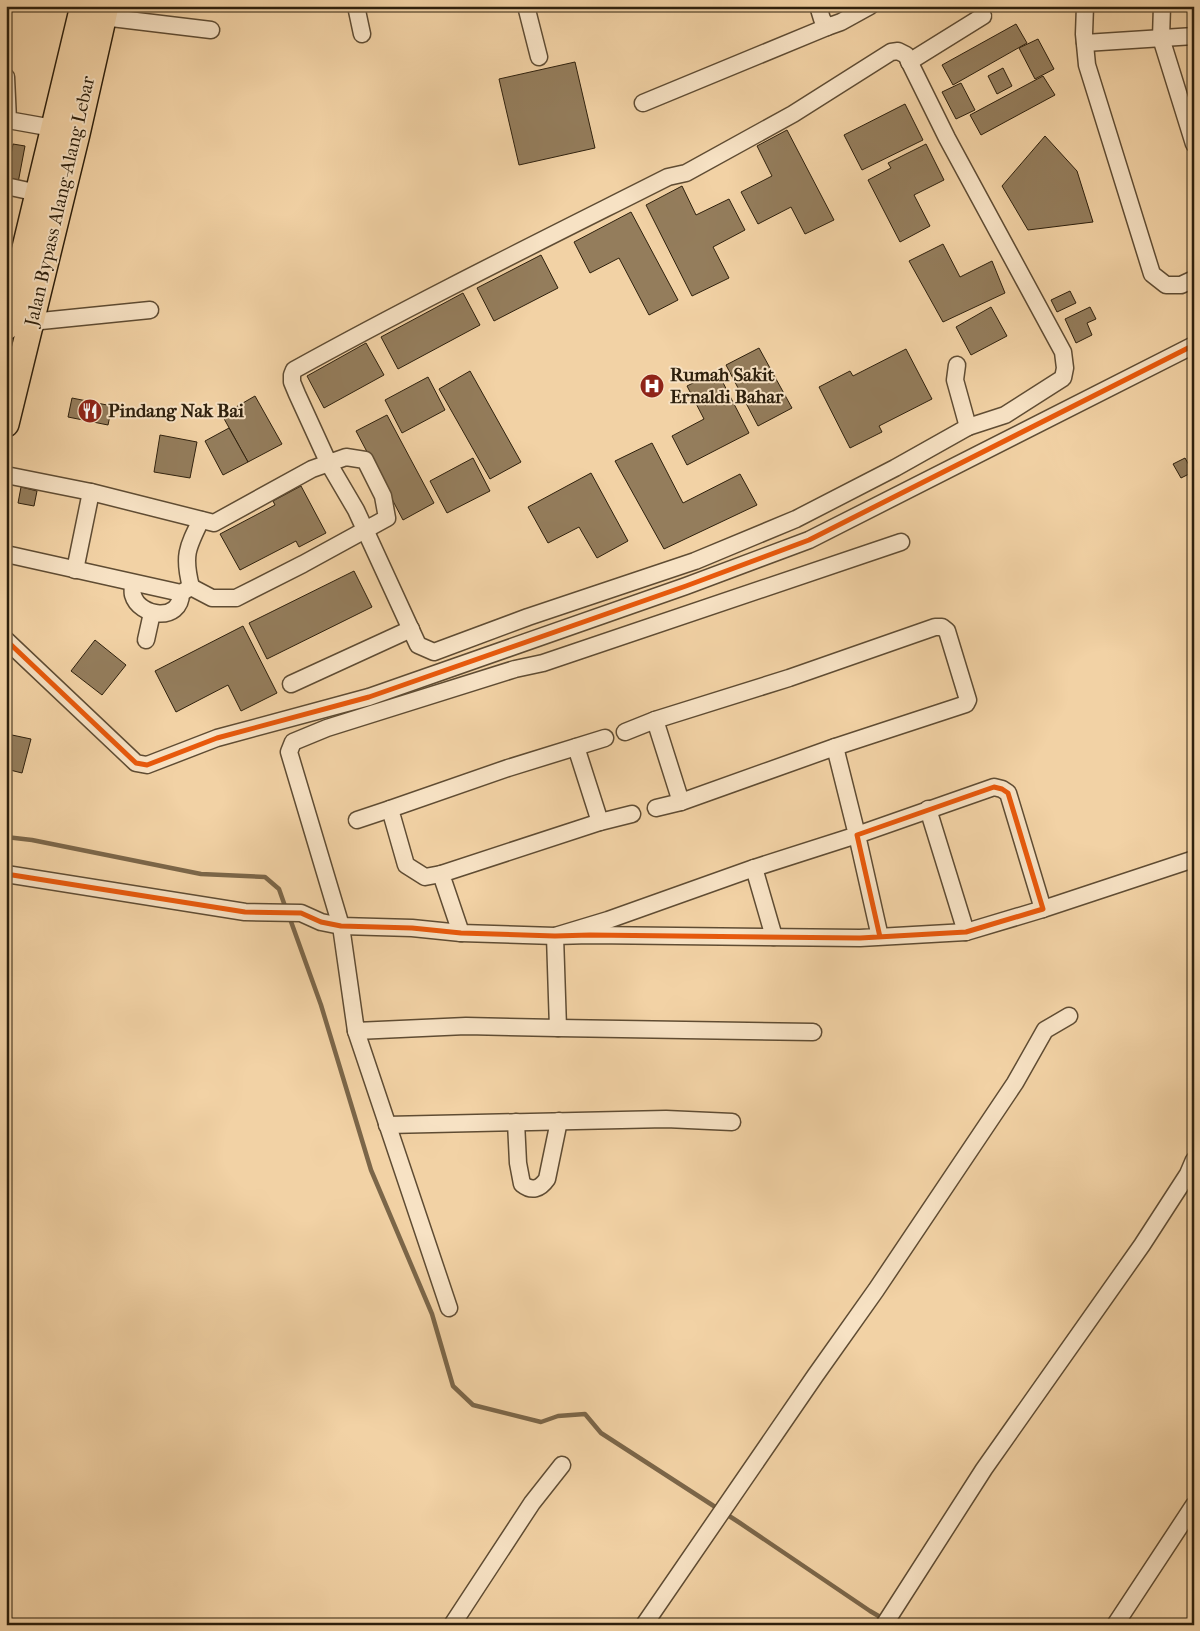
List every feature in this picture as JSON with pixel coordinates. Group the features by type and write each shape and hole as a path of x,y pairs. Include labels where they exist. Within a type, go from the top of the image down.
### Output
{"highway":[{"name":"Jalan Bypass Alang-Alang Lebar","path":"6,326 53,128 97,10"},
{"name":"Jalan Bypass Alang-Alang Lebar","path":"6,424 32,322 97,10"}],"street":[{"path":"356,6 362,34"},
{"path":"526,6 539,57"},
{"path":"818,6 827,27"},
{"path":"643,103 841,22 870,6"},
{"path":"1085,6 1087,65 1152,274 1166,285 1181,285 1194,279"},
{"path":"1162,6 1161,38 1194,144"},
{"path":"97,10 211,30"},
{"path":"909,62 983,16"},
{"path":"1085,43 1194,36"},
{"path":"898,51 906,55 946,138 1063,352 1065,368 1063,378 1005,415 968,426 895,468 796,520 695,561 528,617 434,652 418,645 356,510 329,464 292,382 292,375 294,370 368,329 668,177 686,172 793,114 891,52 898,51"},
{"path":"6,77 7,123 53,128"},
{"path":"6,186 38,193"},
{"path":"32,322 150,310"},
{"path":"6,640 136,762 147,765 217,738 369,697 686,586 809,540 1194,345"},
{"path":"957,365 955,380 968,426"},
{"path":"6,474 91,492 214,523 312,469 346,456 364,460 383,496 387,518 236,598 212,598 186,590 133,583 6,554"},
{"path":"75,570 91,492"},
{"path":"133,583 133,596 142,608 152,613 165,613 176,610 186,590 186,556 190,542 201,520"},
{"path":"449,1308 356,1031 341,926 288,752 294,742 326,728 515,669 543,663 900,542"},
{"path":"146,640 152,613"},
{"path":"625,732 655,720 789,678 934,627 942,627 947,631 968,700 966,704 681,802 656,808"},
{"path":"291,684 411,630"},
{"path":"655,720 681,802"},
{"path":"357,820 508,768 605,738"},
{"path":"576,747 600,822"},
{"path":"835,748 880,937"},
{"path":"555,936 608,920 754,868 857,835 994,787 1008,793 1043,909"},
{"path":"390,809 406,865 425,877 441,874 600,822 632,814"},
{"path":"928,810 966,932"},
{"path":"6,874 245,912 301,914 321,922 341,926 555,936 880,937 966,932 1043,909 1194,859"},
{"path":"754,868 774,937"},
{"path":"441,874 461,933"},
{"path":"555,936 558,1028"},
{"path":"644,1625 814,1376 876,1290 1015,1083 1045,1030 1069,1016"},
{"path":"356,1031 466,1026 813,1032"},
{"path":"387,1125 666,1119 732,1122"},
{"path":"516,1122 522,1184 528,1189 537,1189 547,1179 559,1121"},
{"path":"888,1619 984,1469 1142,1245 1188,1174 1194,1160"},
{"path":"452,1625 532,1503 562,1465"},
{"path":"1115,1625 1194,1506"}],"building":[{"path":"1016,24 1027,43 953,85 942,65"},
{"path":"1038,39 1054,69 1035,79 1019,48"},
{"path":"575,62 595,148 519,165 499,79"},
{"path":"1003,68 1012,86 997,94 988,76"},
{"path":"1043,76 1055,95 981,135 970,115"},
{"path":"961,83 975,110 956,119 942,92"},
{"path":"905,104 923,140 862,170 844,135"},
{"path":"787,130 834,220 805,234 791,207 758,224 741,192 772,176 757,146"},
{"path":"1045,136 1077,171 1093,222 1028,230 1002,186"},
{"path":"13,144 25,146 18,183 6,181"},
{"path":"926,144 944,180 914,195 930,226 900,242 868,180 891,168 888,163"},
{"path":"682,186 696,215 729,199 745,230 713,247 729,278 692,296 646,205"},
{"path":"631,212 678,300 649,315 619,258 590,273 574,242"},
{"path":"943,244 960,277 992,261 1005,293 943,322 909,261"},
{"path":"541,255 558,288 494,321 477,288"},
{"path":"1070,291 1076,303 1057,312 1051,300"},
{"path":"463,293 480,325 398,369 381,337"},
{"path":"991,307 1007,336 971,355 956,327"},
{"path":"1090,307 1096,319 1087,323 1092,335 1076,343 1065,319"},
{"path":"366,343 384,375 324,408 307,376"},
{"path":"759,348 792,408 758,426 726,365"},
{"path":"906,349 932,399 879,426 882,432 850,448 819,387 850,371 853,376"},
{"path":"470,371 521,462 490,479 439,389"},
{"path":"717,371 749,433 687,465 672,436 704,419 687,386"},
{"path":"428,377 445,410 402,433 385,400"},
{"path":"255,396 282,444 248,462 222,415"},
{"name":"Pindang Nak Bai","path":"72,398 112,406 108,425 68,417"},
{"path":"387,415 434,503 403,520 356,431"},
{"path":"229,428 248,462 223,475 205,441"},
{"path":"160,435 197,442 190,478 154,472"},
{"path":"652,443 683,503 740,474 757,505 664,549 615,461"},
{"path":"473,458 490,491 447,513 430,481"},
{"path":"1185,458 1193,472 1181,478 1173,464"},
{"path":"591,473 628,541 597,558 579,527 548,543 528,507"},
{"path":"301,486 326,533 299,547 296,541 240,570 220,534 275,505 273,501"},
{"path":"21,487 37,491 34,506 18,503"},
{"path":"354,571 372,607 267,659 249,623"},
{"path":"243,626 277,693 241,711 228,685 176,712 155,671"},
{"path":"95,640 126,665 102,695 71,671"},
{"path":"12,735 31,739 22,773 6,769 6,758"}],"waterway":[{"path":"6,837 32,840 201,874 265,877 279,889 286,909"},
{"path":"289,916 321,1005 371,1170 432,1314 453,1386 473,1405 541,1422 558,1416 585,1414 601,1433 894,1625"}],"cycle path":[{"path":"6,640 136,763 147,765 217,738 369,697 686,586 809,540 1194,345"},
{"path":"6,874 245,912 301,913 321,922 341,926 555,936 860,938 966,932 1043,909 1008,793 994,787 857,835 880,937"}],"place":[{"name":"Rumah Sakit Ernaldi Bahar","path":"652,386"},
{"name":"Pindang Nak Bai","path":"90,411"}]}
